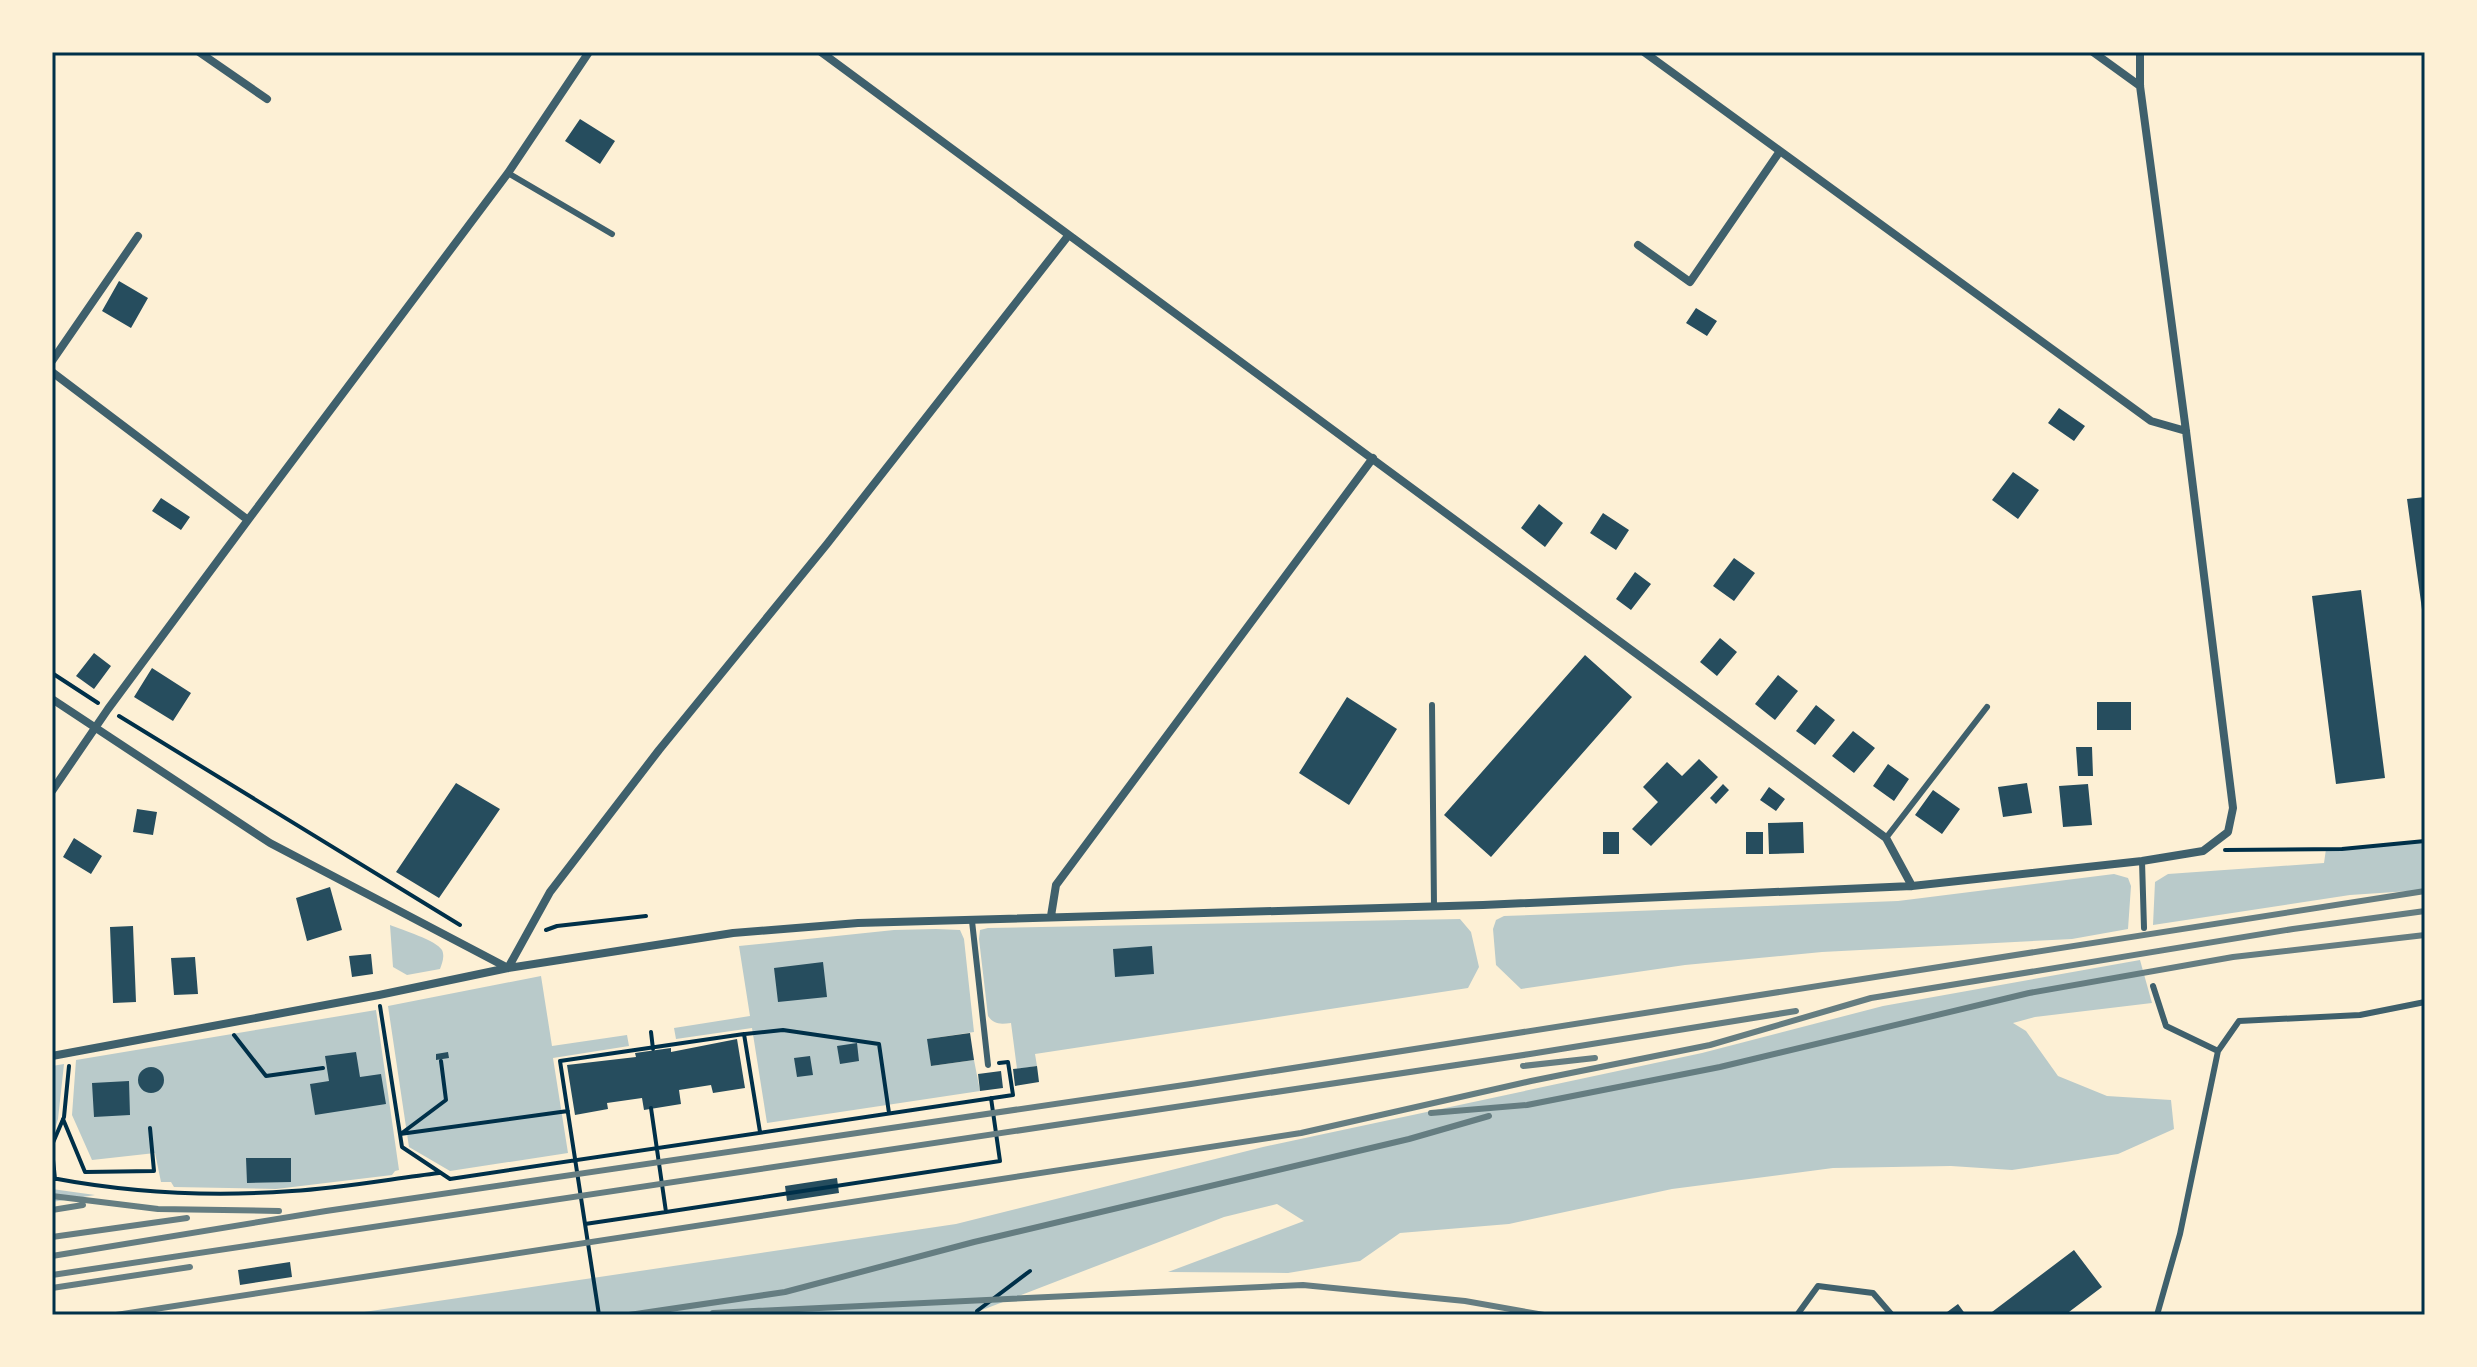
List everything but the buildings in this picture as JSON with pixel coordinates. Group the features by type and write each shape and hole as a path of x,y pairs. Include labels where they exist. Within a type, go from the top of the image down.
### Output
{"street":[{"path":"199,52 267,99"},
{"path":"52,791 108,709 508,173 589,52"},
{"path":"821,52 1886,838 1912,886"},
{"path":"1644,52 2151,421 2186,431"},
{"path":"2093,52 2140,86"},
{"path":"52,1056 508,968 733,933 858,923 1434,906 1912,886 2142,861 2203,851 2228,832 2233,808 2140,86 2140,52"},
{"path":"1638,245 1690,282 1780,151"},
{"path":"52,361 138,236"},
{"path":"508,968 550,892 1068,236"},
{"path":"52,372 248,520"},
{"path":"1051,916 1056,885 1373,458"},
{"path":"52,699 270,843 508,968"}],"lane":[{"path":"508,173 612,234"},
{"path":"1432,705 1434,906"},
{"path":"1886,838 1987,707"},
{"path":"2142,861 2144,928"},
{"path":"972,921 988,1065"},
{"path":"2153,986 2166,1026 2218,1051"},
{"path":"2157,1315 2180,1234 2218,1051 2239,1021 2360,1015 2425,1002"},
{"path":"1797,1315 1818,1286 1873,1293 1892,1315"}],"path":[{"path":"52,673 462,926"},
{"path":"2203,851 2342,849 2425,841"},
{"path":"526,938 557,926 646,916"},
{"path":"379,995 402,1147 450,1179 1013,1095 1008,1062 988,1065"},
{"path":"226,1024 266,1076 323,1068"},
{"path":"599,1315 560,1061 783,1030 879,1044 889,1113"},
{"path":"651,1032 653,1049"},
{"path":"744,1034 760,1133"},
{"path":"70,1052 63,1119 52,1148 53,1179 150,1192 233,1194 294,1191 441,1173"},
{"path":"400,1134 446,1100 441,1061"},
{"path":"585,1224 1000,1161 991,1098"},
{"path":"651,1108 666,1212"},
{"path":"400,1134 568,1111"},
{"path":"63,1119 85,1172 154,1171 150,1128"},
{"path":"977,1315 983,1306 1030,1271"}],"shaded area":[{"path":"2425,840 2425,890 2350,895 2153,925 2155,882 2168,874 2324,863 2326,849"},
{"path":"2114,874 2128,878 2131,886 2128,929 2072,939 1822,952 1685,965 1521,989 1496,965 1493,929 1496,920 1504,916 1898,901"},
{"path":"1460,919 1471,932 1479,967 1468,988 1035,1054 1037,1066 1017,1069 1011,1023 1001,1024 988,1016 979,939 980,930 988,928"},
{"path":"390,925 439,946 443,955 440,969 407,975 393,967"},
{"path":"894,930 960,930 964,939 974,1032 928,1039 931,1066 974,1060 980,1091 767,1123 752,1028 676,1039 674,1028 750,1016 739,946"},
{"path":"2140,960 2152,1003 2035,1017 2013,1023 2026,1031 2058,1076 2107,1096 2171,1100 2174,1129 2118,1154 2012,1170 1951,1166 1833,1168 1672,1189 1509,1224 1400,1233 1360,1261 1288,1273 1168,1272 1304,1221 1277,1204 1224,1217 969,1315 344,1315 956,1224 1263,1147 1702,1053 1883,1006"},
{"path":"541,976 552,1046 627,1035 629,1046 553,1058 568,1153 450,1171 409,1147 388,1006"},
{"path":"376,1010 399,1170 392,1175 276,1189 174,1187 171,1182 161,1182 155,1153 92,1160 72,1115 76,1060"},
{"path":"64,1064 58,1119 52,1138 52,1066"},
{"path":"52,1189 95,1195 52,1202"}],"railway":[{"path":"52,1256 326,1211 1191,1084 2425,891"},
{"path":"116,1315 1301,1133 1531,1081 1710,1045 1871,998 2293,929 2425,911"},
{"path":"1431,1113 1527,1105 1720,1067 2029,993 2233,957 2425,935"},
{"path":"52,1275 1530,1054 1796,1011"},
{"path":"1523,1066 1595,1058"},
{"path":"629,1315 785,1292 974,1242 1409,1139 1489,1116"},
{"path":"52,1196 158,1209 279,1211"},
{"path":"52,1210 83,1205"},
{"path":"52,1237 187,1218"},
{"path":"52,1288 190,1267"},
{"path":"713,1313 1303,1285 1465,1301 1544,1315"}]}
